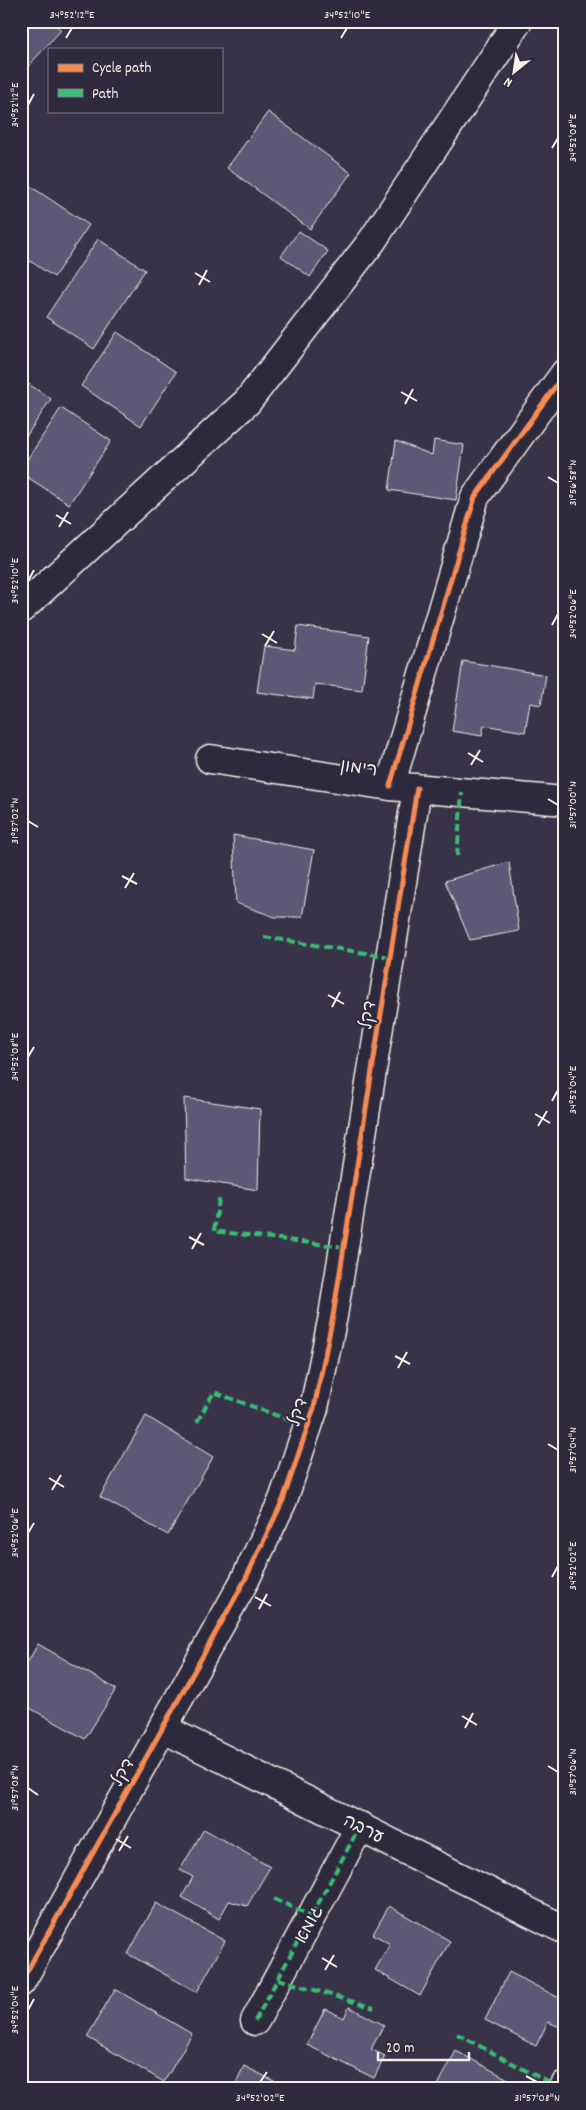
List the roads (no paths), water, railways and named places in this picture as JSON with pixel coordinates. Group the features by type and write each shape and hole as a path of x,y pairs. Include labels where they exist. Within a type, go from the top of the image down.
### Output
{"street":[{"path":"21,609 247,402 372,241 518,21"},
{"name":"דקל","path":"21,1982 245,1580 283,1500 314,1408 333,1316 404,787 475,497 565,372"},
{"name":"רימון","path":"210,759 404,787 565,801"},
{"name":"ערבה","path":"162,1728 565,1930"},
{"name":"גומא","path":"256,2021 360,1826"},
{"path":"563,2089 565,2085"}]}
